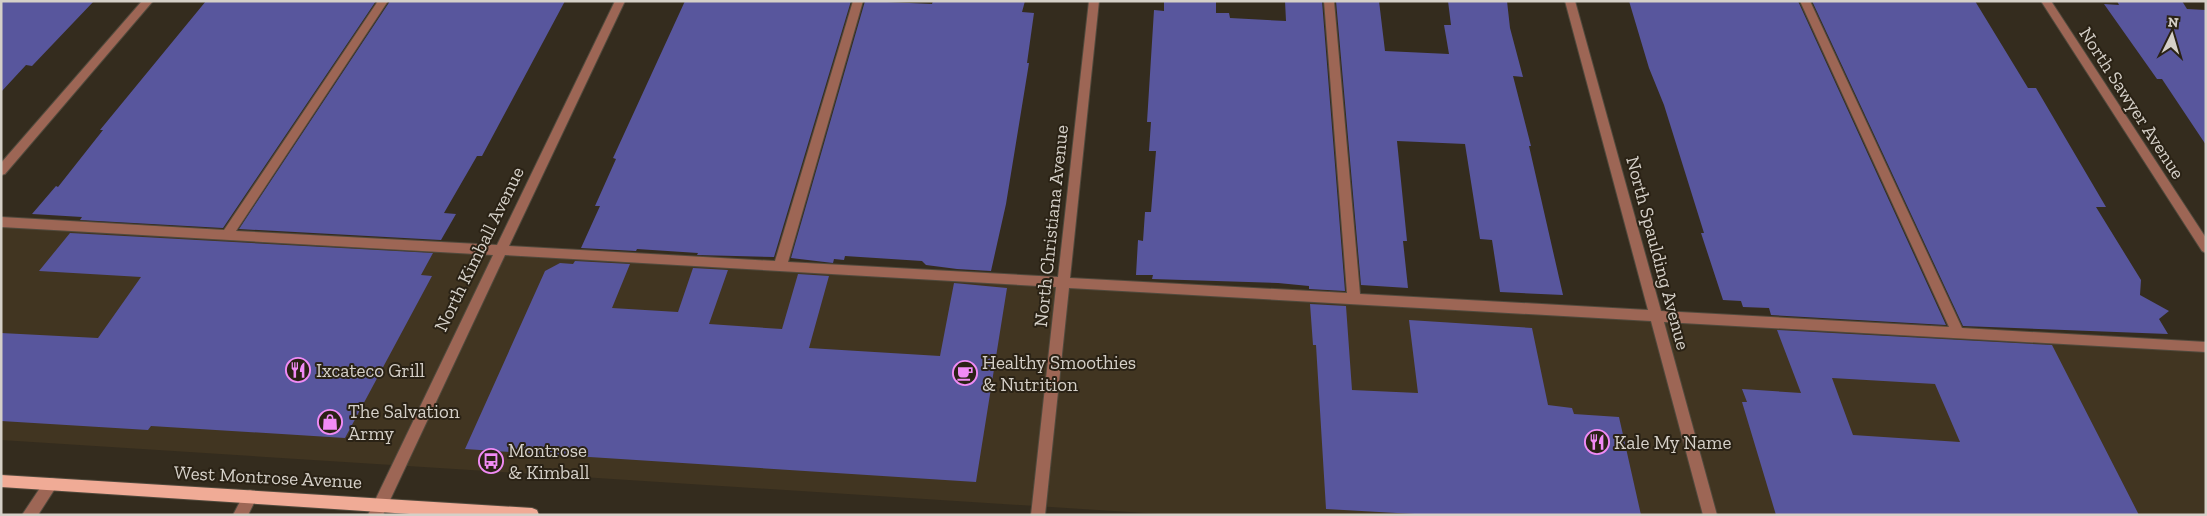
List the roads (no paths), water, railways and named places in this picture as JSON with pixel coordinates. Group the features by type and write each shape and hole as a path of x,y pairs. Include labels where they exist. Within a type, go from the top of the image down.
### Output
{"main road":[{"name":"West Montrose Avenue","path":"1,481 250,497 377,509 532,515"}],"street":[{"path":"1,171 148,1"},
{"path":"228,235 382,1"},
{"name":"North Kimball Avenue","path":"377,509 620,1"},
{"path":"780,266 858,1"},
{"name":"North Christiana Avenue","path":"1038,515 1094,1"},
{"path":"1329,1 1354,299"},
{"name":"North Spaulding Avenue","path":"1570,1 1710,515"},
{"path":"1805,1 1958,333"},
{"name":"North Sawyer Avenue","path":"2046,1 2206,248"},
{"path":"1,222 2206,347"},
{"path":"29,515 51,484"},
{"path":"240,515 250,497"}],"place":[{"name":"Ixcateco Grill","path":"298,370"},
{"name":"Healthy Smoothies & Nutrition","path":"965,373"},
{"name":"The Salvation Army","path":"330,422"},
{"name":"Kale My Name","path":"1597,442"},
{"name":"Montrose & Kimball","path":"491,461"}]}
